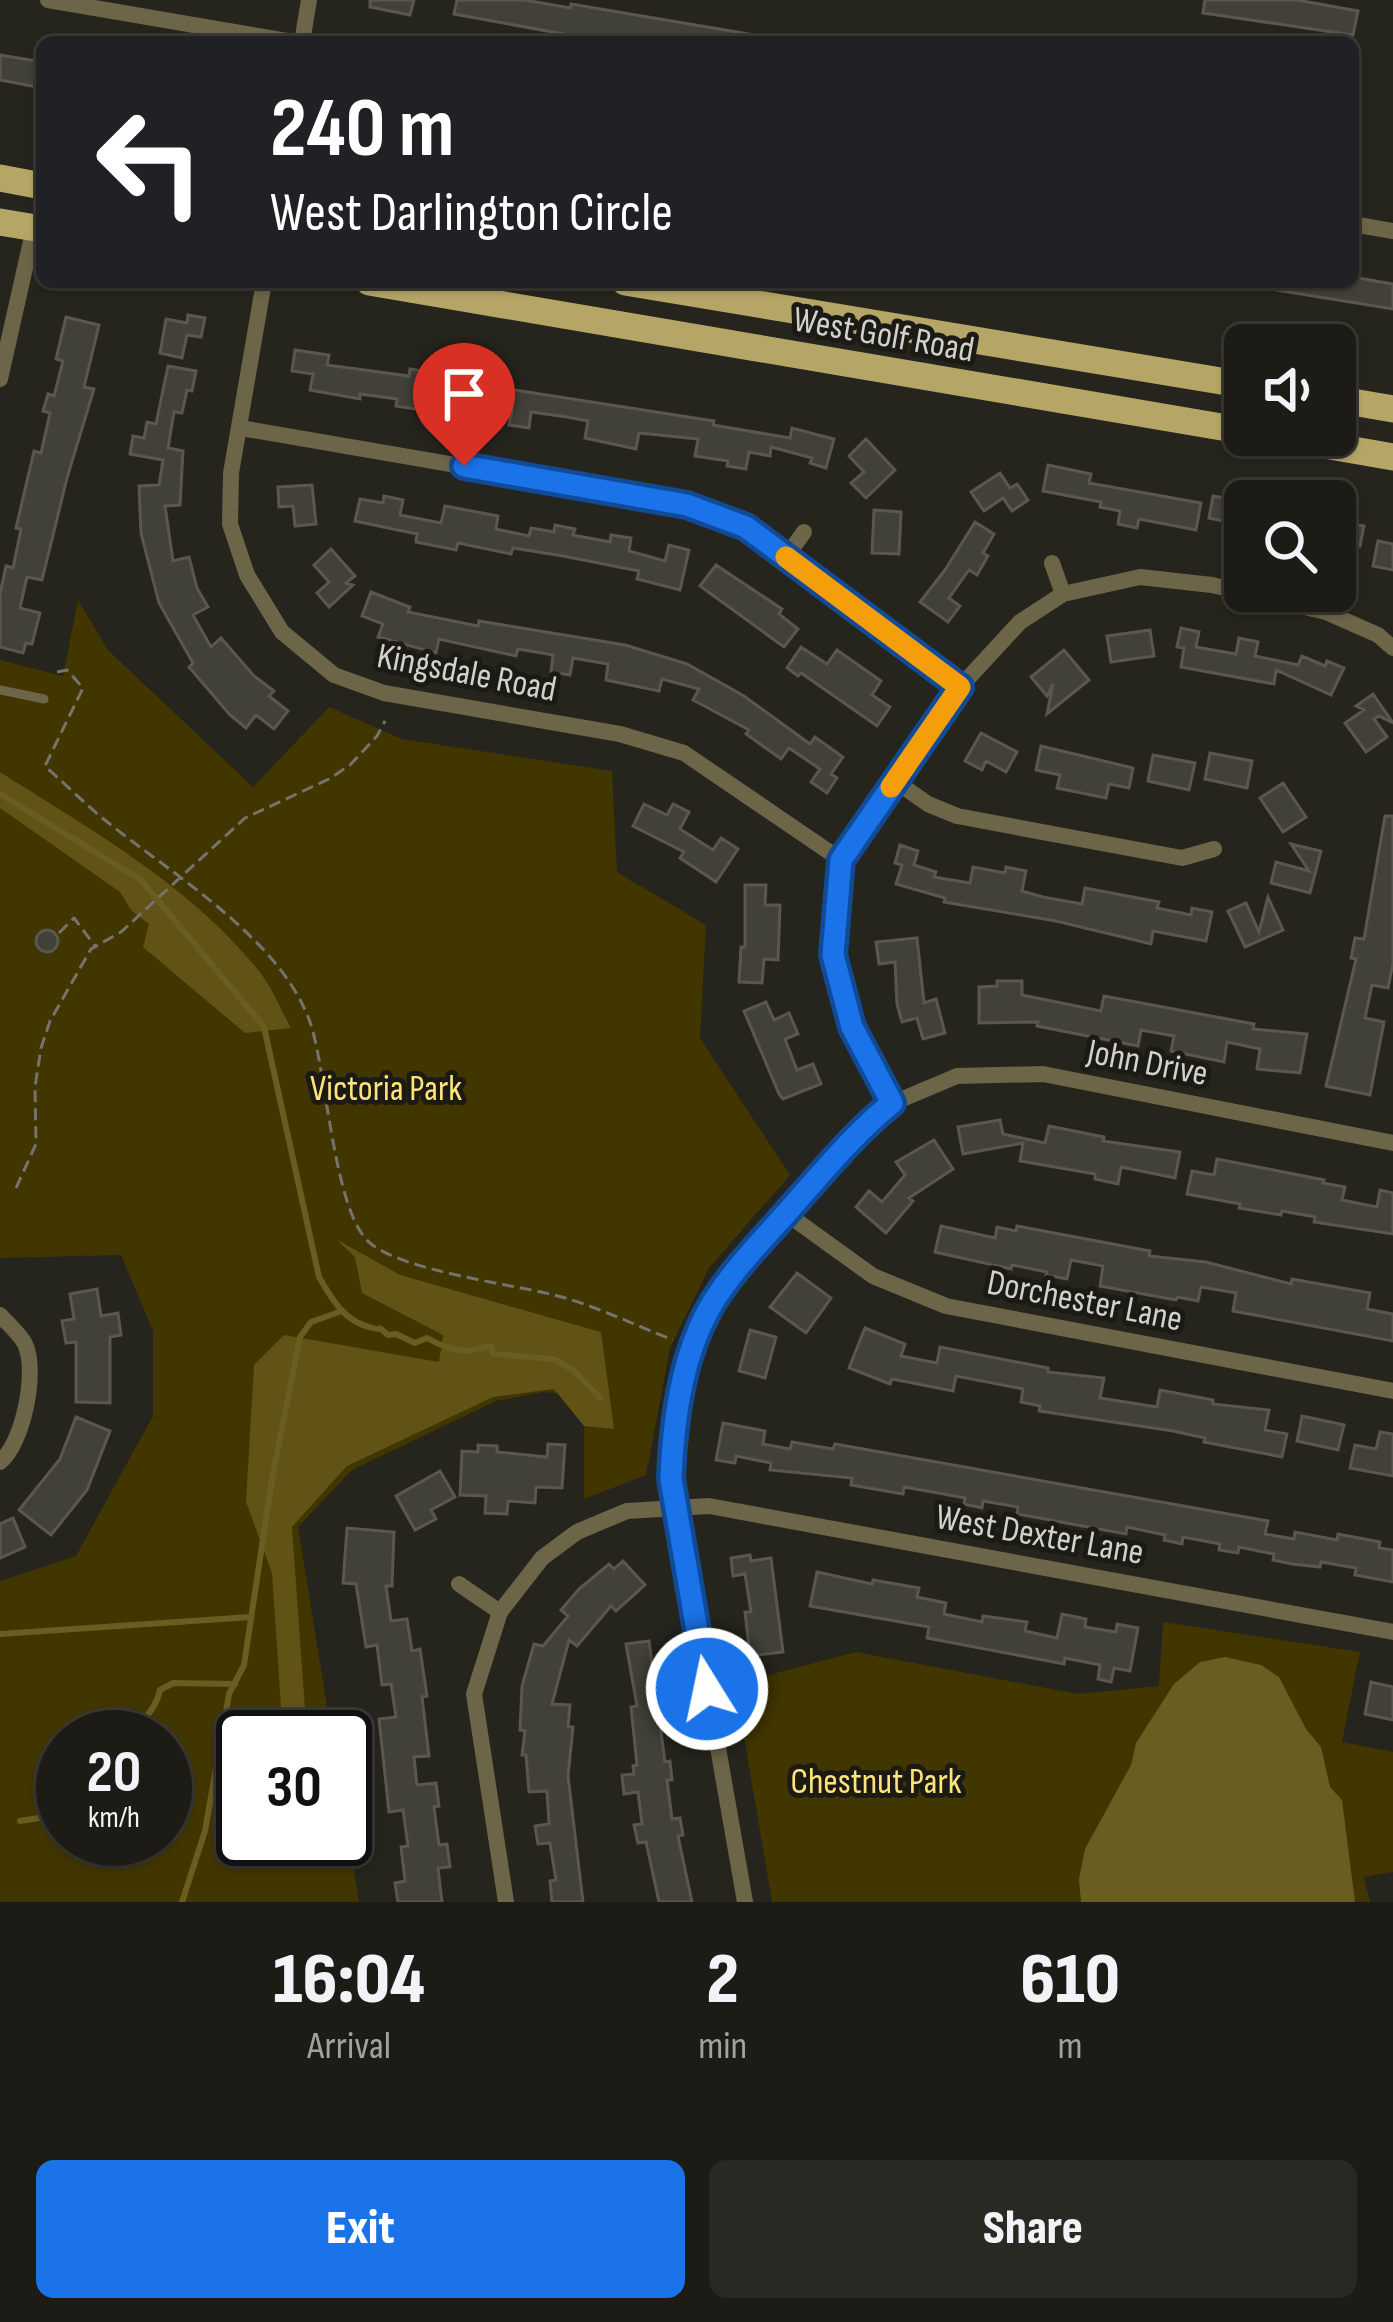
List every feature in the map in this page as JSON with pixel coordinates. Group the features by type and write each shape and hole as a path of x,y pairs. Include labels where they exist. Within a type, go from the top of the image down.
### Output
{"main road":[{"path":"0,178 36,185"},
{"path":"0,222 36,229"},
{"name":"West Golf Road","path":"404,288 1224,427"},
{"name":"West Golf Road","path":"661,288 1224,382"},
{"path":"1356,403 1393,409"},
{"path":"1356,451 1393,457"}],"street":[{"path":"48,0 262,36"},
{"path":"300,36 309,0"},
{"path":"1359,225 1393,231"},
{"path":"0,379 36,237"},
{"name":"Kingsdale Road","path":"263,288 231,473 230,524 247,575 282,632 334,675 384,693 662,744 703,764 841,860"},
{"path":"241,428 687,505 746,527 960,687"},
{"path":"786,557 804,532"},
{"path":"1052,563 1063,594"},
{"path":"892,1103 852,1027 833,955 841,860 960,687 1020,622 1063,594 1140,577 1211,585 1326,612 1378,635 1393,648"},
{"path":"895,781 928,804 980,821 1181,858 1214,849"},
{"name":"John Drive","path":"745,1902 674,1505 672,1445 692,1347 717,1295 855,1134 892,1103 957,1076 1043,1074 1393,1143"},
{"name":"Dorchester Lane","path":"787,1214 873,1276 946,1306 1393,1391"},
{"path":"0,1315 27,1346 28,1406 10,1454 0,1462"},
{"name":"West Dexter Lane","path":"500,1612 559,1543 627,1511 674,1505 709,1506 1393,1631"},
{"path":"459,1584 500,1612 474,1694 506,1902"}],"lane":[{"path":"0,690 44,699"}],"path":[{"path":"56,672 74,674 83,688 45,766 251,940 298,996 322,1070 343,1188 359,1231 370,1244 417,1263 567,1298 692,1347"},
{"path":"16,1188 36,1144 35,1087 41,1048 50,1021 94,946 121,932 245,818 350,765 385,722"},
{"path":"59,933 74,918 94,946"}],"green space":[{"name":"Victoria Park","path":"78,600 108,650 253,787 329,707 402,739 612,771 617,872 706,925 700,1038 790,1175 709,1268 670,1348 646,1475 584,1499 584,1396 543,1392 496,1401 352,1470 298,1527 328,1710 216,1710 216,1866 353,1866 359,1902 0,1902 0,1581 76,1556 153,1416 153,1331 121,1255 0,1258 0,660 63,676"},
{"name":"Chestnut Park","path":"1163,1622 1360,1652 1342,1742 1393,1752 1393,1872 1364,1877 1370,1902 772,1902 735,1684 856,1652 1078,1694 1159,1686"}],"shaded area":[{"path":"0,772 138,861 202,912 259,971 291,1028 245,1033 143,947 149,924 131,910 120,892 0,808"},
{"path":"336,1239 400,1275 601,1332 614,1429 584,1426 554,1389 493,1397 347,1466 292,1527 305,1710 281,1710 272,1573 246,1502 254,1365 284,1335 439,1362 443,1335 362,1293 355,1257"},
{"path":"1225,1657 1261,1665 1279,1677 1306,1729 1321,1747 1330,1787 1342,1800 1355,1902 1081,1902 1079,1879 1085,1849 1131,1765 1136,1743 1174,1684 1200,1662"}],"building":[{"path":"370,0 414,0 410,15 370,7"},
{"path":"457,0 524,0 749,34 574,36 454,14"},
{"path":"1205,0 1297,0 1358,11 1353,35 1203,13"},
{"path":"0,55 36,61 36,87 0,80"},
{"path":"1359,278 1393,284 1393,309 1276,290 1359,288"},
{"path":"188,315 205,318 201,337 187,335 182,358 160,353 166,319 187,323"},
{"path":"66,317 99,325 84,387 94,389 42,580 27,577 20,608 40,613 32,644 26,643 23,653 0,647 0,594 6,566 13,568 21,529 16,528 34,451 41,453 50,413 43,411 48,394 54,396 63,361 56,359"},
{"path":"295,350 329,355 327,365 409,376 410,369 444,374 443,379 714,421 713,425 790,438 792,428 834,439 826,468 810,463 812,458 771,447 770,456 749,452 746,469 727,466 728,461 695,456 698,439 639,433 636,449 585,438 588,421 567,417 531,412 529,428 509,425 512,411 474,405 471,418 452,415 455,399 418,393 416,409 396,406 397,399 360,394 360,399 310,390 313,374 292,371"},
{"path":"168,366 196,371 182,413 174,412 168,448 183,451 180,505 165,506 173,561 189,557 208,607 193,615 211,647 221,638 274,691 269,696 288,711 274,729 256,715 246,728 230,715 189,667 193,663 159,603 141,533 139,486 159,485 163,460 130,454 133,436 144,438 147,422 156,424"},
{"path":"866,439 895,470 866,498 851,483 864,472 849,456"},
{"path":"1048,465 1091,474 1089,483 1201,503 1196,530 1139,519 1137,528 1118,524 1120,511 1100,507 1101,502 1043,491"},
{"path":"1000,473 1010,488 1017,484 1028,500 1012,511 1003,498 984,511 971,492"},
{"path":"312,485 316,524 295,526 293,506 279,507 278,487"},
{"path":"384,496 403,500 400,515 441,523 445,506 498,516 496,529 529,536 531,528 554,532 555,525 575,529 573,535 610,542 611,535 631,538 629,551 665,561 669,545 689,550 680,590 637,579 639,571 513,548 511,554 458,543 456,550 416,542 417,534 355,521 360,499 383,503"},
{"path":"1213,496 1224,498 1224,521 1209,518"},
{"path":"874,510 901,512 899,554 872,553"},
{"path":"975,522 994,534 977,575 969,570 949,598 960,606 948,622 920,602"},
{"path":"1356,525 1364,526 1360,546 1356,545"},
{"path":"1378,541 1393,544 1393,570 1373,566"},
{"path":"331,549 355,576 346,583 353,585 329,607 317,593 329,582 314,565"},
{"path":"716,565 782,609 779,614 798,629 784,647 700,586"},
{"path":"371,592 410,607 408,612 625,645 687,664 744,696 810,744 815,737 843,757 831,774 837,778 827,793 811,782 820,769 789,748 781,759 746,734 749,730 693,700 699,689 662,679 659,691 606,680 608,664 573,658 570,675 551,672 553,655 518,649 516,656 439,639 436,653 378,637 383,624 362,616"},
{"path":"1181,628 1199,632 1196,647 1236,654 1239,638 1258,642 1255,656 1298,665 1302,656 1344,668 1331,695 1276,670 1274,684 1181,667 1184,648 1177,647"},
{"path":"1150,630 1154,656 1111,662 1107,636"},
{"path":"801,647 827,664 837,650 881,681 872,695 890,707 877,726 787,668"},
{"path":"1064,650 1089,680 1047,714 1053,684 1047,696 1031,677"},
{"path":"1373,694 1393,723 1379,716 1374,719 1387,737 1366,752 1345,723 1364,710 1356,706"},
{"path":"981,733 1017,752 1006,772 986,761 982,770 965,761"},
{"path":"1041,746 1133,768 1129,788 1109,784 1106,798 1057,788 1060,775 1036,770"},
{"path":"1210,753 1252,761 1247,788 1205,779"},
{"path":"1153,755 1195,763 1189,790 1148,781"},
{"path":"1283,783 1306,817 1283,832 1260,798"},
{"path":"644,804 667,815 673,804 689,812 680,829 713,850 721,838 738,849 716,882 680,858 684,852 633,826"},
{"path":"1385,816 1393,816 1393,963 1388,988 1372,985 1365,1018 1384,1022 1370,1095 1326,1086 1356,959 1351,958 1355,938 1364,939"},
{"path":"1291,844 1321,851 1310,893 1271,883 1276,862 1309,871"},
{"path":"900,845 918,851 914,865 936,872 934,877 970,883 973,867 1005,873 1006,867 1026,871 1022,891 1043,897 1082,904 1085,888 1159,902 1157,908 1191,915 1192,908 1212,912 1206,941 1153,931 1151,944 1056,921 944,902 945,898 896,884 902,865 895,863"},
{"path":"745,885 766,885 765,905 780,905 778,960 764,959 762,983 739,982 741,947 745,947"},
{"path":"1268,897 1283,930 1245,947 1228,911 1246,903 1259,932"},
{"path":"47,930 58,941 47,952 36,941"},
{"path":"917,938 924,1003 936,999 945,1033 923,1039 917,1018 902,1022 895,962 879,964 876,942"},
{"path":"997,981 1022,981 1022,995 1101,1011 1104,996 1254,1024 1253,1029 1307,1034 1300,1073 1257,1069 1260,1049 1227,1042 1224,1062 1171,1051 1174,1036 1141,1030 1138,1046 1037,1026 1038,1022 979,1023 979,987 997,986"},
{"path":"766,1002 774,1020 789,1013 798,1034 785,1039 797,1070 813,1064 821,1084 783,1099 779,1094 744,1011"},
{"path":"1000,1120 1003,1134 1045,1143 1049,1126 1104,1137 1103,1141 1180,1152 1175,1178 1121,1167 1118,1184 1095,1179 1095,1174 1020,1161 1023,1143 963,1154 958,1127"},
{"path":"934,1140 953,1169 909,1198 913,1201 886,1233 856,1207 869,1191 882,1202 905,1175 896,1162"},
{"path":"1217,1159 1324,1180 1345,1187 1342,1200 1377,1207 1380,1190 1393,1193 1393,1234 1314,1222 1315,1217 1282,1211 1281,1215 1239,1208 1240,1204 1187,1194 1192,1171 1214,1175"},
{"path":"941,1226 995,1238 997,1227 1016,1231 1017,1226 1150,1251 1149,1256 1206,1262 1291,1284 1292,1279 1370,1293 1367,1309 1393,1314 1393,1341 1233,1311 1236,1293 1201,1287 1198,1301 1176,1300 1100,1286 1103,1266 1071,1260 1067,1279 935,1252"},
{"path":"797,1273 831,1298 806,1333 770,1307"},
{"path":"97,1289 101,1316 118,1313 121,1335 110,1337 110,1403 76,1402 76,1342 66,1343 62,1321 74,1319 70,1294"},
{"path":"865,1328 905,1344 901,1356 937,1363 940,1347 1048,1368 1048,1372 1104,1378 1100,1398 1157,1407 1160,1390 1213,1400 1213,1404 1269,1410 1265,1430 1287,1434 1282,1457 1173,1431 1039,1411 1040,1406 1021,1402 1023,1389 956,1376 953,1391 892,1379 890,1384 849,1368"},
{"path":"750,1330 776,1337 765,1378 739,1371"},
{"path":"1302,1416 1344,1425 1338,1450 1297,1441"},
{"path":"76,1417 110,1431 87,1490 51,1535 19,1510 60,1459"},
{"path":"723,1423 765,1431 763,1444 790,1449 792,1442 833,1449 835,1444 1268,1521 1265,1534 1294,1539 1295,1532 1337,1540 1338,1534 1380,1542 1379,1548 1393,1550 1393,1582 1355,1575 1356,1568 1321,1562 1320,1567 1292,1564 1273,1560 1274,1554 1239,1547 1238,1553 1219,1550 1220,1544 1183,1537 1182,1544 1127,1527 1126,1534 1017,1514 1018,1507 983,1501 982,1508 964,1504 965,1498 927,1491 904,1487 903,1494 851,1485 852,1478 770,1470 771,1463 736,1456 735,1463 716,1460"},
{"path":"1380,1432 1393,1434 1393,1476 1350,1468 1355,1445 1376,1449"},
{"path":"548,1444 565,1445 562,1488 536,1487 535,1503 508,1501 507,1514 485,1513 486,1496 460,1495 462,1451 478,1452 478,1445 497,1446 497,1452 547,1457"},
{"path":"440,1471 455,1497 431,1510 436,1519 415,1530 396,1496"},
{"path":"13,1518 25,1547 0,1558 0,1524"},
{"path":"347,1528 394,1532 392,1586 386,1586 391,1621 407,1619 412,1651 420,1649 429,1756 414,1757 417,1785 436,1783 439,1845 447,1844 450,1867 438,1868 442,1902 398,1902 395,1883 405,1881 401,1847 408,1846 403,1810 389,1812 379,1719 396,1717 391,1684 382,1685 377,1645 366,1647 356,1584 343,1583"},
{"path":"750,1555 751,1561 771,1558 783,1652 750,1656 745,1612 751,1612 745,1574 733,1576 731,1558"},
{"path":"623,1561 645,1585 616,1611 611,1606 577,1646 569,1640 552,1704 570,1705 568,1727 573,1727 568,1776 583,1902 552,1902 550,1881 556,1880 550,1843 538,1844 535,1826 549,1824 547,1791 529,1792 526,1755 522,1755 525,1731 520,1730 522,1686 534,1644 543,1646 568,1616 561,1610 609,1564 614,1569"},
{"path":"817,1572 919,1588 917,1597 946,1603 944,1614 982,1622 983,1616 1027,1622 1025,1631 1057,1638 1062,1614 1086,1619 1085,1627 1116,1632 1117,1624 1138,1628 1130,1671 1114,1668 1111,1682 1098,1679 1100,1665 1065,1658 1064,1664 927,1638 929,1627 810,1606"},
{"path":"649,1641 665,1762 670,1761 672,1780 667,1780 672,1819 680,1818 683,1835 678,1836 692,1902 659,1902 646,1842 638,1843 634,1825 642,1824 638,1792 624,1794 622,1775 634,1774 637,1765 631,1707 637,1706 626,1644"},
{"path":"1371,1682 1393,1687 1393,1720 1365,1714"}],"waterway":[{"path":"0,794 141,880 264,1027 319,1277 345,1314 415,1343 427,1338 461,1350 491,1347 493,1354 554,1359 573,1370 600,1398"},
{"path":"182,1902 205,1831 229,1694 244,1665 272,1479 300,1337 311,1322 339,1312"},
{"path":"0,1634 251,1617"},
{"path":"151,1710 160,1690 173,1683 235,1684"},
{"path":"20,1821 36,1818"}],"slow traffic":[{"path":"786,557 960,687 891,787"}],"route":[{"path":"464,466 687,505 746,527 960,687 841,860 833,955 852,1027 892,1103 855,1134 717,1295 692,1347 672,1445 671,1479 707,1689"}]}
